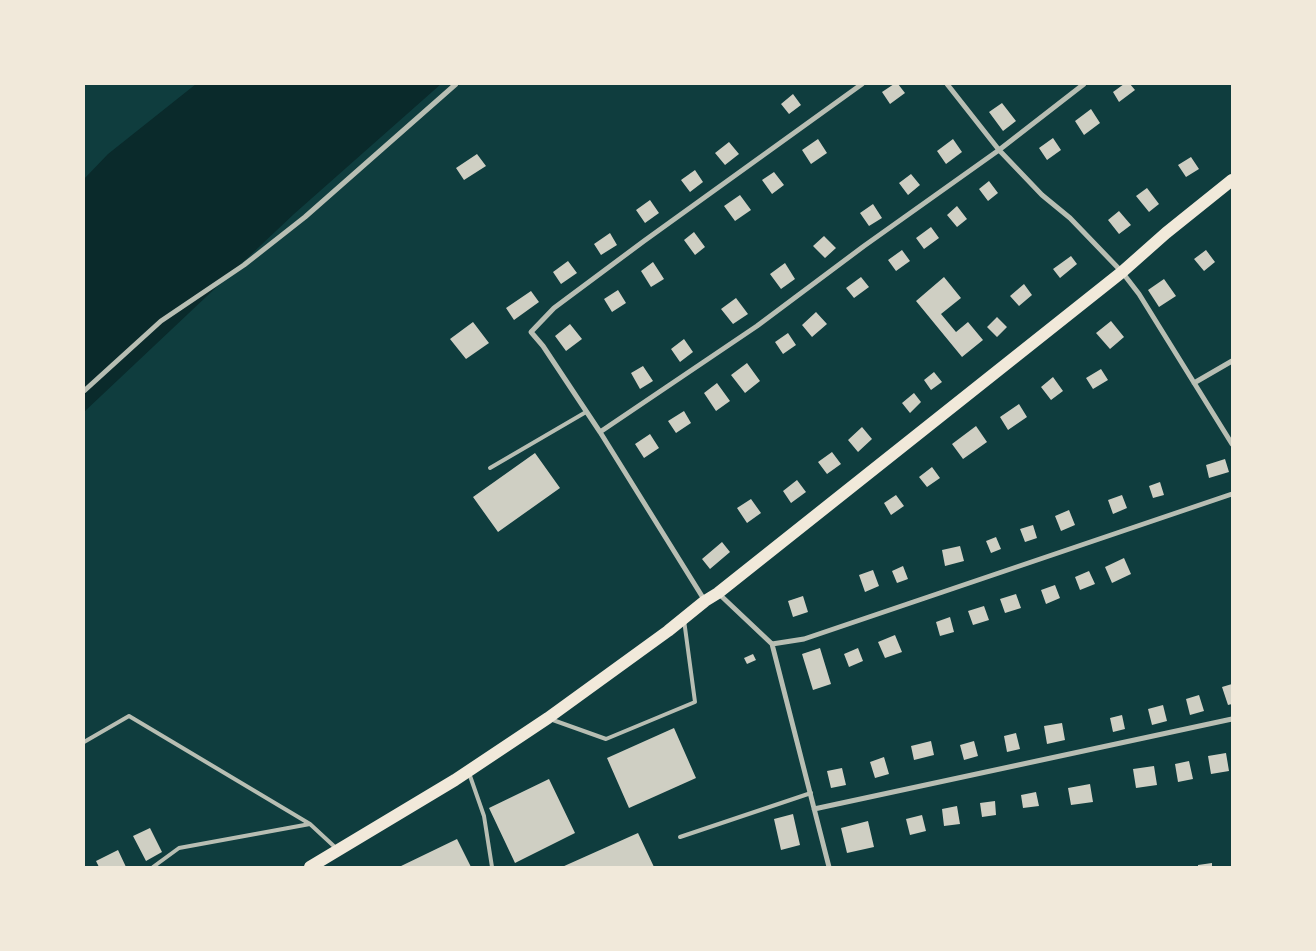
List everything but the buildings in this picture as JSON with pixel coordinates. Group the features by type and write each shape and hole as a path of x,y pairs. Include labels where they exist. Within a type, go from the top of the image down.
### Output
{"highway":[{"path":"310,867 468,771 548,718 718,593 1122,272 1166,233 1232,180"}],"street":[{"path":"84,391 161,321 244,265 305,217 456,84"},
{"path":"705,601 600,432 531,332 554,308 862,84"},
{"path":"947,84 999,150 1042,195 1070,218 1122,272 1139,294 1232,444"},
{"path":"600,432 756,326 999,150 1084,84"},
{"path":"1194,383 1232,361"},
{"path":"772,644 804,639 1232,494"},
{"path":"718,593 772,644 829,867"},
{"path":"814,808 1232,719"}],"lane":[{"path":"490,468 586,412"},
{"path":"548,718 606,739 695,702 684,618"},
{"path":"84,742 128,716 310,824 339,850"},
{"path":"468,771 484,816 492,867"},
{"path":"680,837 811,793"},
{"path":"153,867 178,848 310,824"}],"water":[{"path":"196,84 441,84 294,214 84,412 84,179 108,154"}]}
